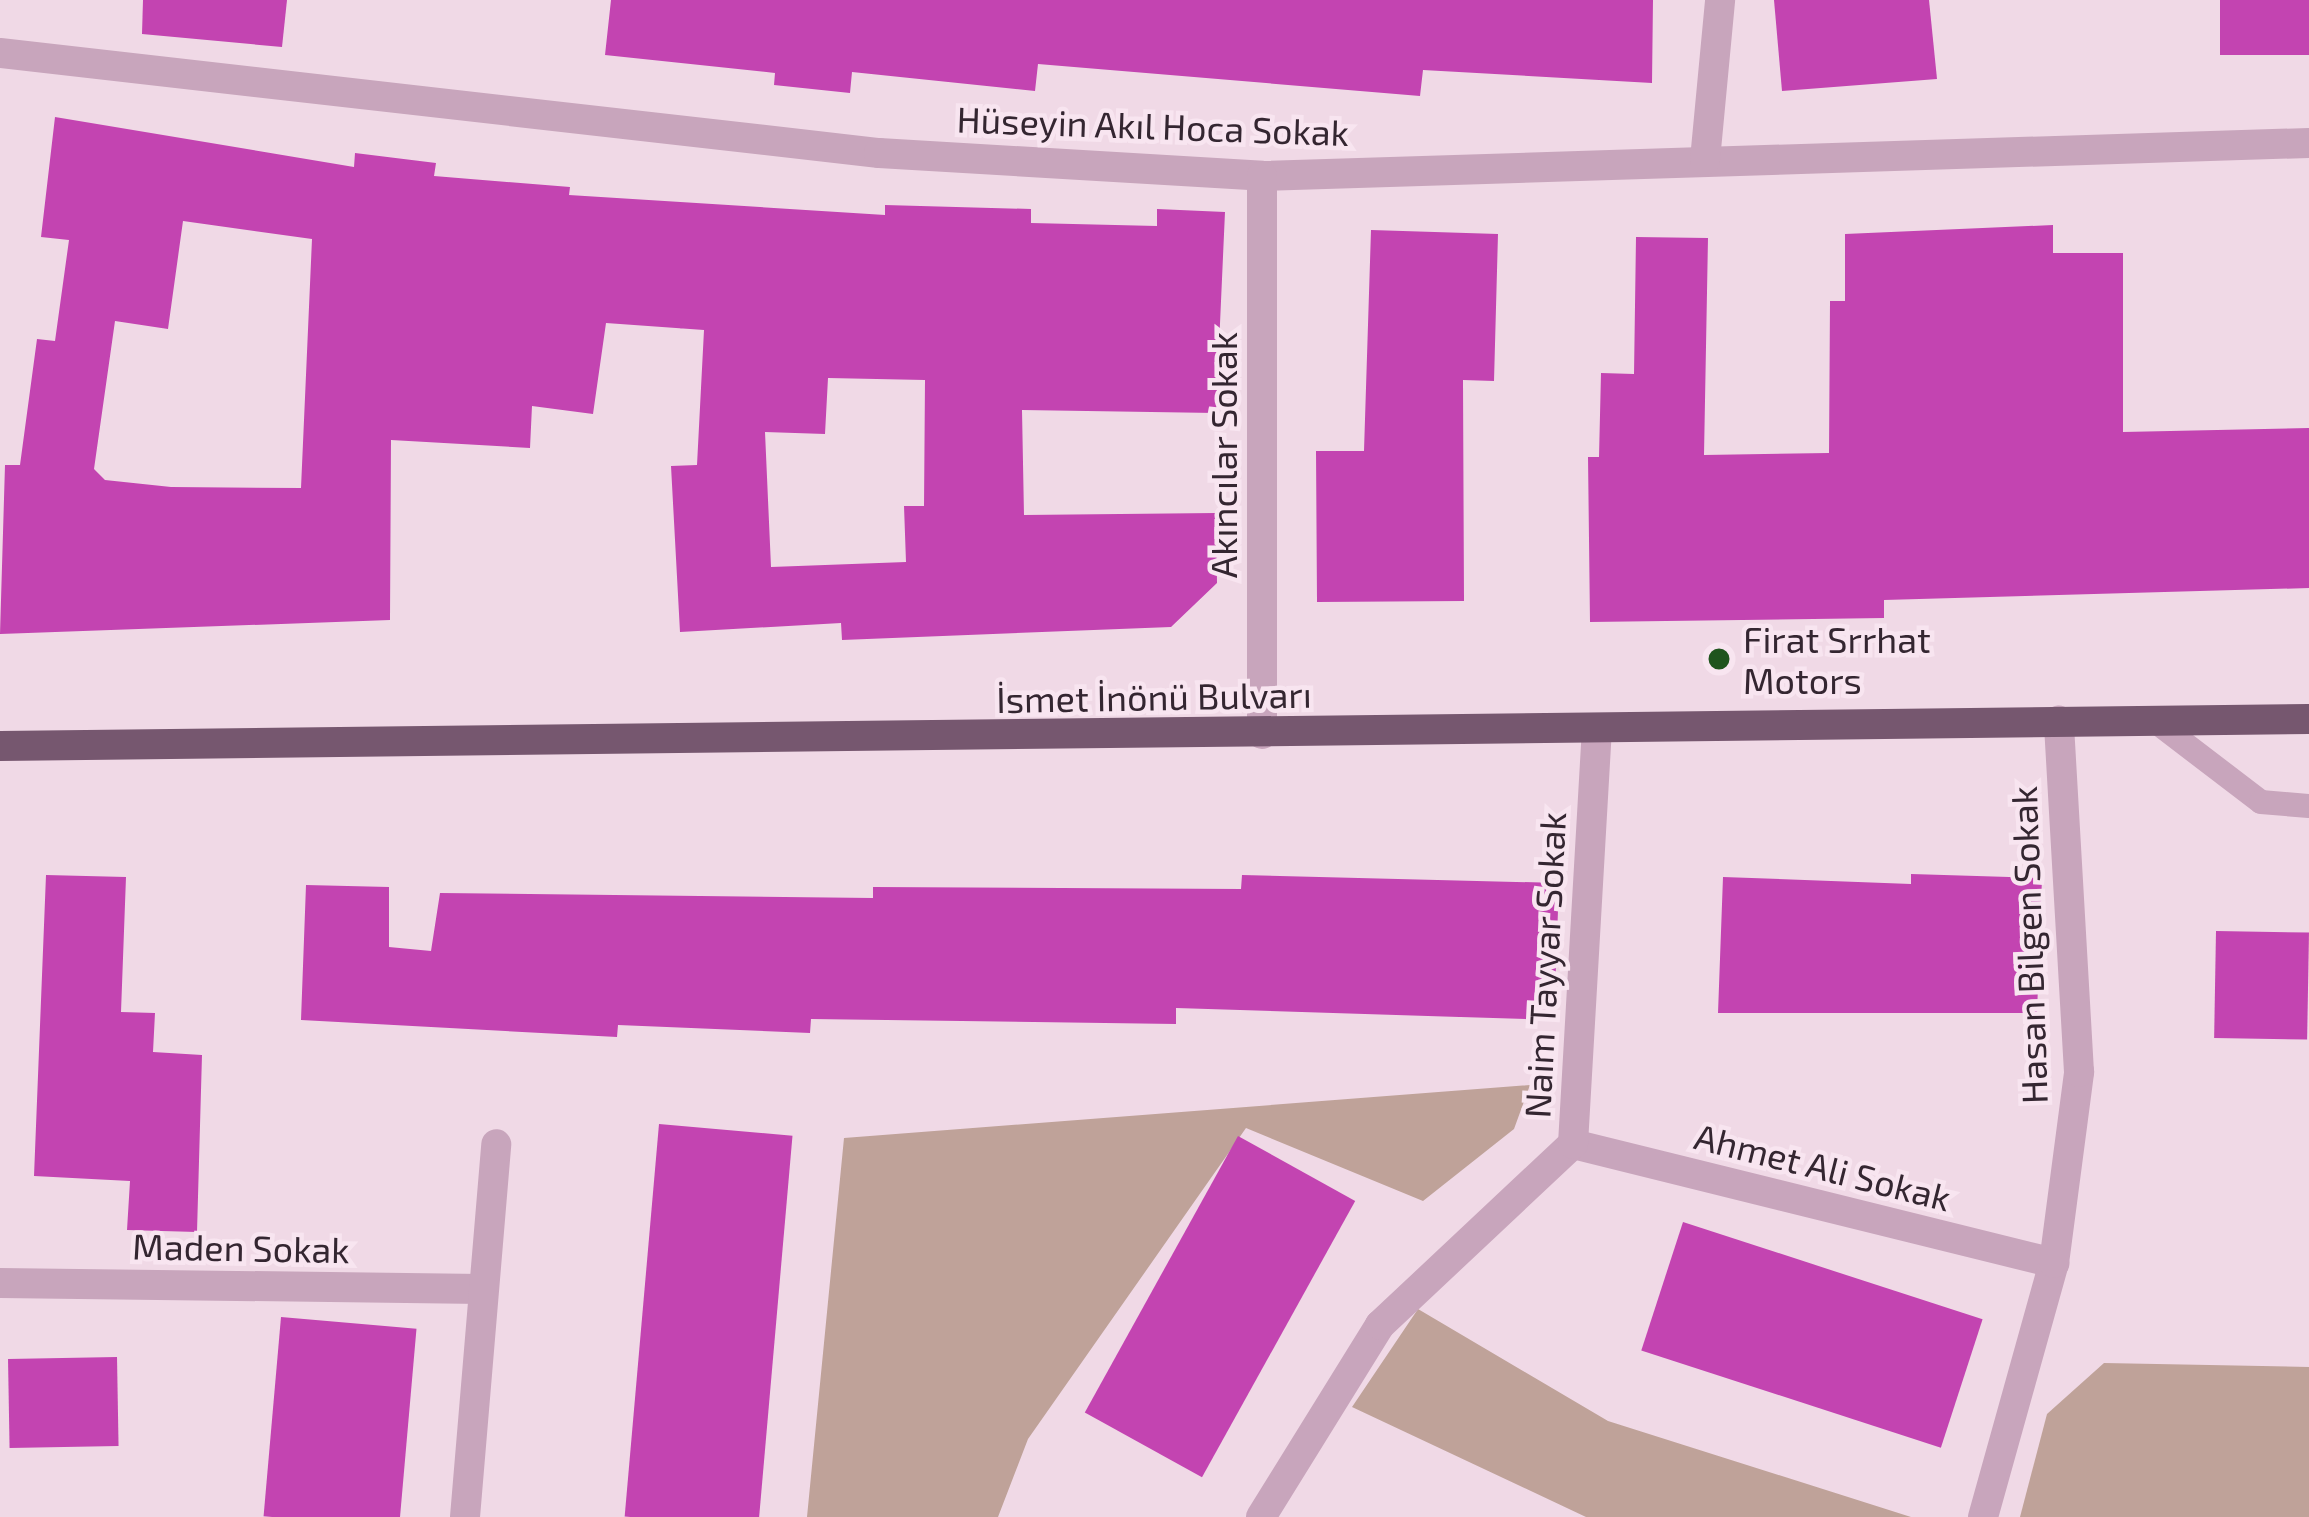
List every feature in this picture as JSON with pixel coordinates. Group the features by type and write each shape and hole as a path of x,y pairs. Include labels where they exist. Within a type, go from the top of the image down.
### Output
{"main road":[{"name":"İsmet İnönü Bulvarı","path":"0,746 1597,733 2150,718 2309,719"}],"street":[{"path":"1706,160 1720,0"},
{"name":"Hüseyin Akıl Hoca Sokak","path":"0,52 879,153 1262,176 2309,143"},
{"name":"Akıncılar Sokak","path":"1262,176 1262,734"},
{"name":"Hasan Bilgen Sokak","path":"1983,1517 2054,1263 2079,1072 2059,721"},
{"name":"Naim Tayyar Sokak","path":"1261,1517 1380,1325 1573,1144 1597,733"},
{"path":"465,1517 496,1144"},
{"name":"Ahmet Ali Sokak","path":"1573,1144 2054,1263"},
{"name":"Maden Sokak","path":"0,1283 482,1289"}],"lane":[{"path":"2150,718 2260,802 2309,806"}],"shaded area":[{"path":"1530,1085 1514,1129 1423,1201 1246,1128 1028,1439 998,1517 807,1517 844,1138"},
{"path":"1418,1309 1608,1421 1911,1517 1586,1517 1352,1407"},
{"path":"2104,1363 2309,1367 2309,1517 2020,1517 2047,1414"}],"building":[{"path":"143,0 287,0 282,47 142,34"},
{"path":"611,0 1653,0 1652,83 1423,70 1420,96 1038,64 1035,91 852,72 850,93 774,85 775,73 605,55"},
{"path":"1774,0 1929,0 1937,79 1782,91"},
{"path":"2220,0 2309,0 2309,55 2220,55"},
{"path":"55,117 354,167 355,153 436,163 434,176 570,187 569,195 885,215 885,205 1031,209 1031,223 1157,226 1157,209 1225,212 1216,413 1022,410 1024,515 1216,513 1217,583 1171,627 842,640 841,623 680,632 671,466 697,465 704,330 606,323 593,414 532,406 530,448 391,440 390,620 0,634 5,465 20,465 37,339 55,341 69,240 41,237","holes":["183,221 312,239 301,488 171,487 105,480 94,469 115,321 168,329","828,378 925,380 924,506 904,506 906,562 771,567 765,432 825,434"]},
{"path":"2053,225 2053,253 2123,253 2123,432 2309,428 2309,588 1884,600 1884,618 1590,622 1588,457 1599,457 1601,373 1634,374 1636,237 1708,238 1704,455 1829,453 1830,301 1845,301 1845,234"},
{"path":"1371,230 1498,234 1494,381 1463,380 1464,601 1317,602 1316,451 1364,451"},
{"path":"1911,874 2042,878 2037,1013 1718,1013 1723,877 1911,884"},
{"path":"46,875 126,877 121,1012 155,1013 153,1052 202,1055 197,1232 127,1230 130,1181 34,1176"},
{"path":"1242,875 1559,883 1554,1020 1176,1008 1176,1024 811,1019 810,1033 618,1025 617,1037 301,1020 306,885 389,887 389,947 431,951 440,893 873,898 873,887 1241,889"},
{"path":"2216,931 2309,933 2307,1040 2214,1038"},
{"path":"659,1124 792,1136 759,1517 625,1517"},
{"path":"1238,1136 1355,1201 1202,1477 1085,1412"},
{"path":"1683,1222 1983,1319 1941,1448 1641,1350"},
{"path":"281,1317 416,1329 400,1517 264,1516"},
{"path":"117,1357 119,1446 10,1448 8,1359"}],"place":[{"name":"Firat Srrhat Motors","path":"1719,659"}]}
